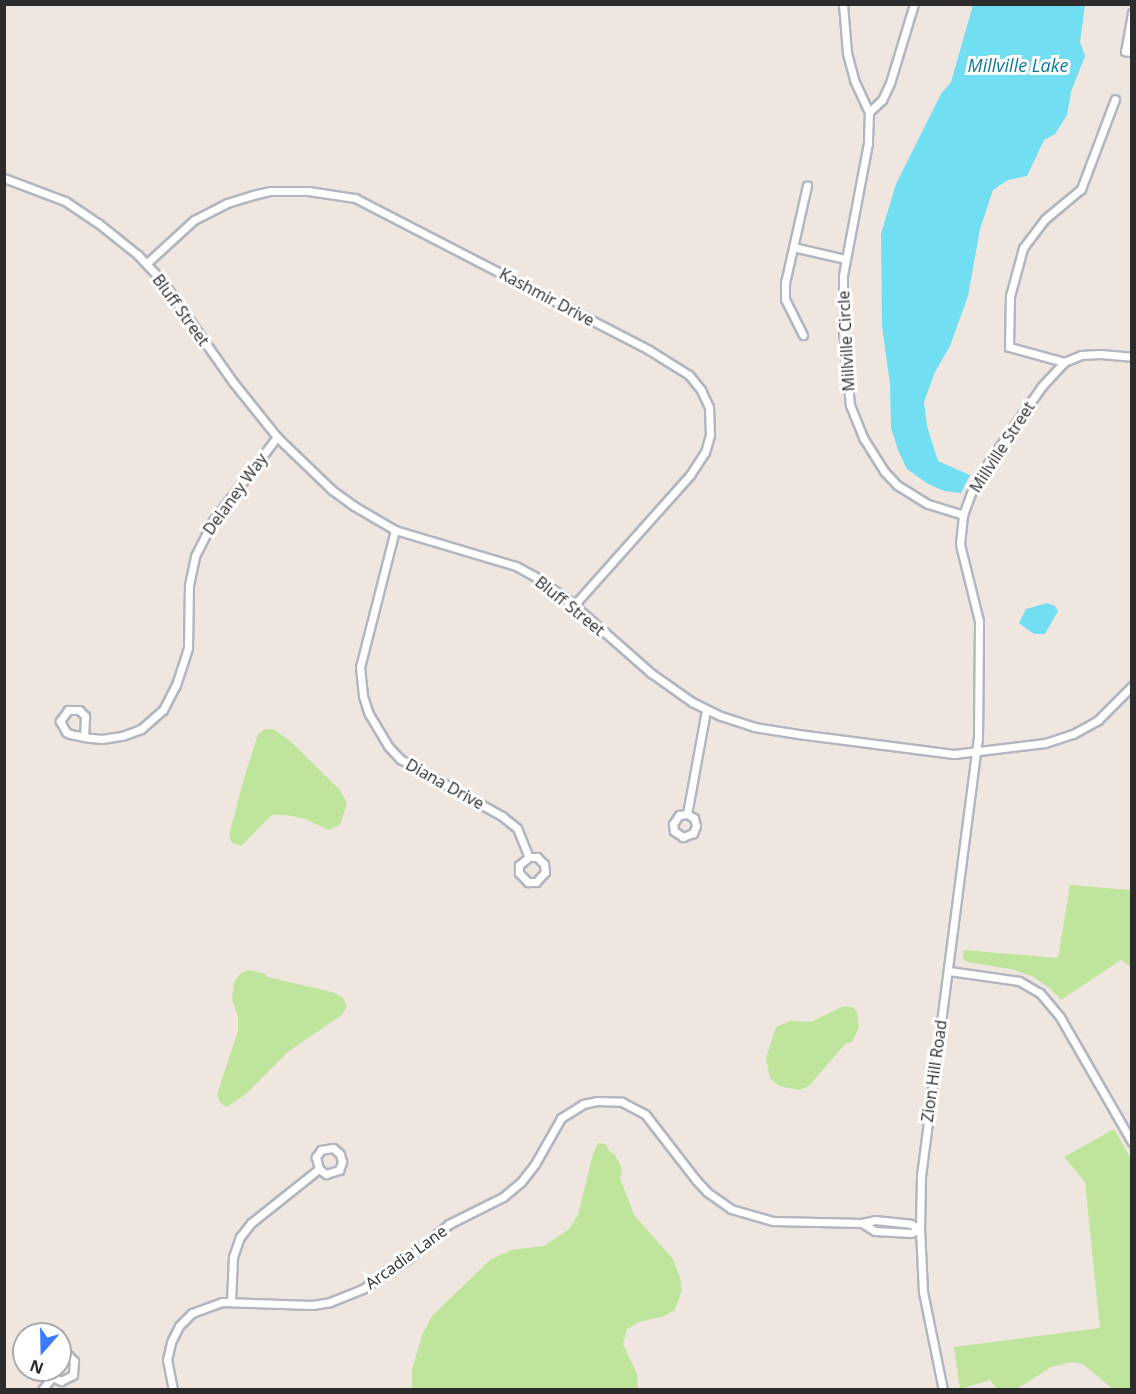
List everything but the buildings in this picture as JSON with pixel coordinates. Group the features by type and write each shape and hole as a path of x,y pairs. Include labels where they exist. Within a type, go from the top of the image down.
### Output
{"street":[{"name":"Millville Circle","path":"843,4 849,62 854,80 869,112 866,153 845,258 843,330 847,386 855,423 884,471 897,485 928,504 963,515"},
{"path":"869,112 882,100 890,83 914,4"},
{"path":"1131,13 1125,51 1131,52"},
{"path":"1115,99 1081,189 1045,219 1023,248 1010,296 1009,347 1064,362 1090,355 1131,357"},
{"name":"Bluff Street","path":"4,177 65,201 98,223 147,264 277,437 332,490 362,512 395,530 516,566 534,576 574,605 651,673 706,710 737,722 798,734 922,751 975,752 1045,743 1073,735 1098,720 1131,686"},
{"path":"803,335 785,299 788,264 807,184"},
{"name":"Kashmir Drive","path":"147,264 194,220 244,197 271,191 308,191 355,198 657,354 689,375 701,390 709,407 710,435 705,452 690,475 574,605"},
{"path":"793,247 845,258"},
{"name":"Millville Street","path":"975,752 978,739 980,687 978,621 960,544 963,515 971,493 990,460 1042,386 1064,362"},
{"name":"Delaney Way","path":"84,737 112,738 132,733 149,724 163,710 179,676 188,648 189,585 195,556 212,522 277,437"},
{"name":"Diana Drive","path":"395,530 360,667 363,696 369,714 388,746 400,759 502,816 517,828 529,856"},
{"path":"75,709 85,716 84,737 70,734 63,729 62,717 68,710 75,709"},
{"path":"687,814 706,710"},
{"name":"Zion Hill Road","path":"943,1389 923,1292 920,1229 924,1138 949,971 975,752"},
{"path":"949,971 1019,981 1040,993 1060,1017 1131,1142"},
{"name":"Arcadia Lane","path":"173,1389 167,1360 171,1342 179,1326 192,1313 205,1306 231,1302 312,1305 330,1302 364,1288 405,1261 449,1224 503,1197 521,1182 535,1164 561,1118 584,1104 597,1101 622,1102 645,1114 696,1180 707,1192 731,1209 772,1221 862,1223 875,1220 902,1223 920,1229"},
{"path":"231,1302 233,1257 240,1237 251,1223 319,1169"},
{"path":"72,1358 75,1371 72,1374"}],"green space":[{"path":"265,729 273,729 289,740 340,790 347,803 340,825 329,830 305,819 287,815 272,815 241,846 232,843 229,835 244,778 258,734"},
{"path":"1070,885 1131,890 1131,967 1121,960 1061,1000 1051,989 1032,976 1011,969 967,962 963,958 963,950 1058,958"},
{"path":"250,970 268,977 332,992 342,997 347,1005 343,1014 289,1051 246,1094 227,1107 221,1104 217,1095 238,1031 238,1017 232,999 234,982 241,973"},
{"path":"844,1006 854,1008 859,1027 852,1042 845,1044 809,1086 799,1090 779,1086 770,1078 766,1058 776,1027 790,1021 811,1022"},
{"path":"1114,1129 1131,1159 1131,1389 1113,1389 1083,1364 1072,1362 1051,1367 1017,1389 997,1389 990,1380 960,1389 954,1347 1100,1328 1085,1182 1064,1157"},
{"path":"598,1143 606,1144 609,1151 615,1155 622,1169 620,1178 634,1215 673,1259 680,1277 682,1290 675,1310 662,1317 639,1322 627,1329 623,1344 637,1374 638,1389 412,1389 412,1369 423,1333 432,1316 490,1260 511,1250 544,1246 569,1229 578,1215 593,1154"}],"water":[{"name":"Millville Lake","path":"973,5 1085,5 1080,42 1085,56 1071,92 1067,115 1055,134 1044,140 1027,176 1008,180 993,190 980,229 968,296 950,346 935,372 924,402 927,426 938,461 970,475 961,493 944,491 928,484 907,469 891,428 890,384 882,326 881,234 896,184 941,94 951,82"},
{"path":"1047,603 1055,606 1058,611 1045,634 1034,634 1019,623 1026,609"}]}
